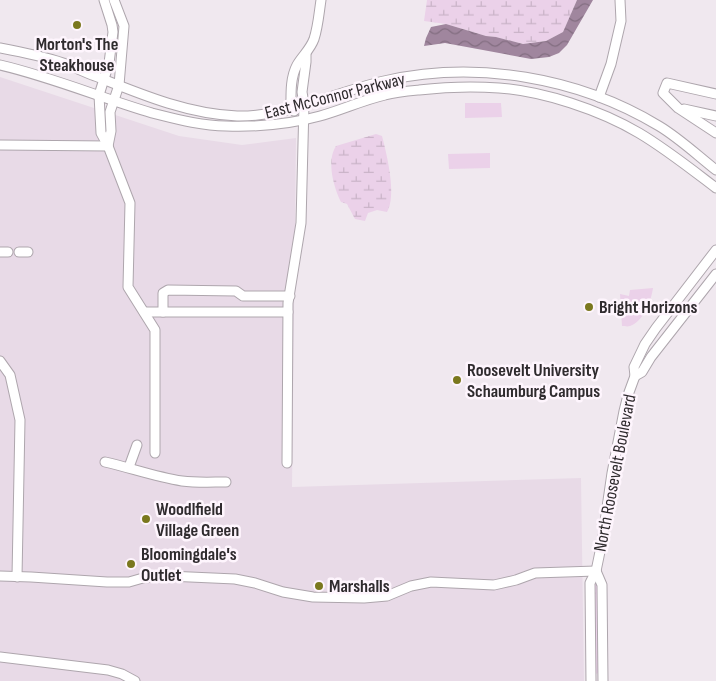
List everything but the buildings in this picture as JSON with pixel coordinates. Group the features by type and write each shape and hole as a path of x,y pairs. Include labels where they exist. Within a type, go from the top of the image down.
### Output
{"street":[{"path":"104,0 113,32 110,63 99,95 101,133 108,146 130,204 128,287 155,330 155,453"},
{"path":"108,146 111,132 110,112 119,86 124,26 114,0"},
{"path":"303,119 291,108 291,88 297,65 306,54 314,39 322,0"},
{"path":"599,97 611,64 621,21 620,0"},
{"name":"East McConnor Parkway","path":"0,48 63,63 136,92 194,111 216,114 258,115 278,112 384,81 446,72 484,72 546,80 599,97 634,112 660,127 716,170"},
{"path":"286,463 288,312 301,224 304,104 302,92 306,54"},
{"name":"East McConnor Parkway","path":"0,65 52,79 114,101 171,118 192,123 226,126 250,126 303,119 319,116 386,95 433,88 500,88 525,91 582,107 638,133 716,188"},
{"path":"716,94 667,82 663,93 678,108 716,133"},
{"path":"678,108 716,116"},
{"path":"0,145 108,146"},
{"name":"North Roosevelt Boulevard","path":"591,681 590,583 596,571 602,542 612,473 624,411 635,376 634,367 645,344 656,328 716,250"},
{"name":"North Roosevelt Boulevard","path":"635,376 642,372 656,350 716,274"},
{"path":"163,312 163,293 168,290 236,291 243,296 290,296"},
{"path":"144,312 288,312"},
{"path":"0,361 10,376 20,420 17,577"},
{"path":"129,467 137,445"},
{"path":"105,462 183,481 226,482"},
{"path":"0,576 107,582 129,582 143,578 168,576 226,578 255,583 283,592 313,597 364,598 387,596 411,586 431,582 494,585 535,573 596,571"},
{"name":"North Roosevelt Boulevard","path":"596,571 602,585 603,681"},
{"path":"0,657 108,670 122,674 135,681"}],"shaded area":[{"path":"0,77 179,136 242,145 296,138 292,487 581,478 584,681 0,681"}],"green space":[{"path":"427,0 577,0 563,32 546,41 523,44 486,36 446,24 424,21"},
{"path":"465,103 501,103 502,117 465,118"},
{"path":"376,134 382,136 388,164 391,186 390,205 387,212 377,210 368,213 365,221 355,219 347,204 341,202 332,174 332,159 336,146"},
{"path":"490,153 490,168 449,169 448,154"},
{"path":"653,288 649,304 639,320 630,326 622,326 620,294 629,296 630,290"},
{"path":"595,580 598,584 599,673 595,674 593,592"}],"water":[{"path":"577,0 593,0 567,45 559,53 549,57 531,59 445,43 424,46 431,27 446,24 486,36 523,44 546,41 563,32"}],"place":[{"name":"Morton's The Steakhouse","path":"77,25"},
{"name":"Bright Horizons","path":"589,307"},
{"name":"Roosevelt University Schaumburg Campus","path":"457,380"},
{"name":"Woodlfield Village Green","path":"146,519"},
{"name":"Bloomingdale's Outlet","path":"131,564"},
{"name":"Marshalls","path":"319,586"}]}
